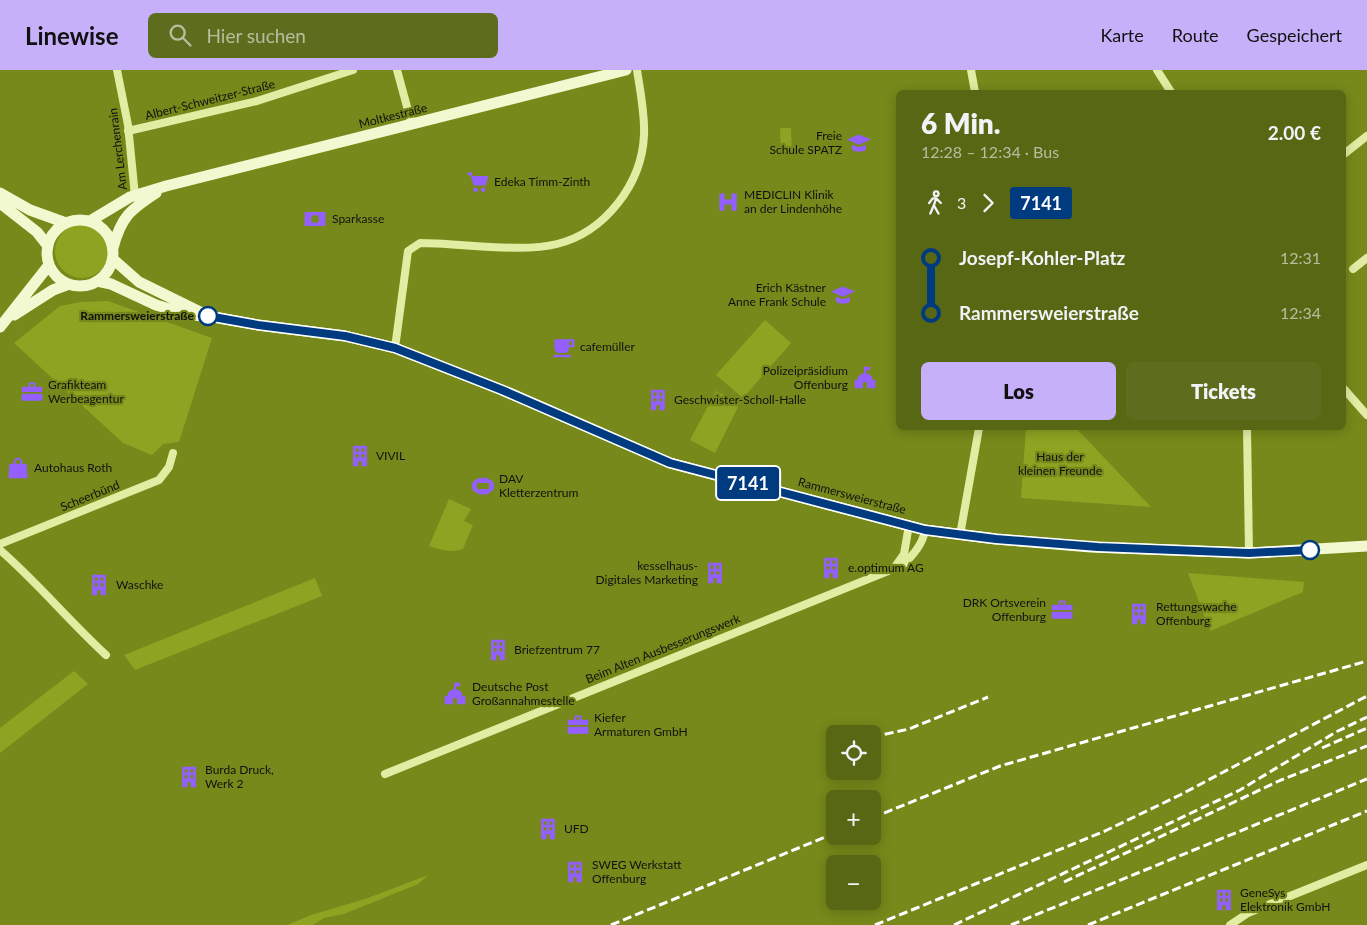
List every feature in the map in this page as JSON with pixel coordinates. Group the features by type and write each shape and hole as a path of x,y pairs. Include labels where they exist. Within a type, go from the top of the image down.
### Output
{"street":[{"name":"Am Lerchenrain","path":"117,70 128,131 135,196"},
{"name":"Albert-Schweitzer-Straße","path":"128,131 257,102 353,70"},
{"path":"397,70 412,125"},
{"name":"Moltkestraße","path":"90,222 135,196 166,186 626,70"},
{"path":"395,348 408,251 420,243 508,247 557,244 600,222 612,210 623,197 632,179 644,135 637,70"},
{"path":"971,70 975,90"},
{"path":"1156,70 1170,90"},
{"path":"1346,152 1367,136"},
{"name":"Moltkestraße","path":"113,254 119,226 136,206 166,186"},
{"path":"0,193 30,210 66,223"},
{"path":"0,203 37,232 48,246"},
{"path":"80,220 90,222 105,232 113,254 107,272 97,281 83,286 69,284 57,277 49,264 48,246 52,235 66,223 80,220"},
{"name":"Rammersweierstraße","path":"113,254 139,282 208,316"},
{"path":"1353,269 1367,258"},
{"path":"0,327 9,318 49,264"},
{"name":"Rammersweierstraße","path":"97,281 111,284 156,305 189,315 208,316 258,325 345,336 395,348 502,390 670,463 925,530 960,535 1098,547 1249,553 1367,546"},
{"path":"9,318 54,290 69,284"},
{"path":"1346,391 1367,415"},
{"path":"960,535 979,430"},
{"path":"1247,430 1249,553"},
{"name":"Scheerbünd","path":"0,544 159,480 168,466 173,453"},
{"path":"894,568 904,554 909,525"},
{"name":"Beim Alten Ausbesserungswerk","path":"385,774 903,565 913,555 924,538 925,530"},
{"path":"0,550 34,580 80,632 106,655"},
{"path":"1230,925 1248,913 1367,866"}],"green space":[{"path":"780,128 791,128 792,155 781,155"},
{"path":"77,224 87,224 97,228 105,236 109,251 105,266 97,274 87,278 77,278 67,274 59,266 55,256 55,246 59,236 67,228"},
{"path":"108,301 212,338 179,442 163,444 152,455 123,443 14,343 60,306 81,302"},
{"path":"765,320 791,343 743,398 716,375"},
{"path":"716,391 740,403 715,453 690,440"},
{"name":"Haus der kleinen Freunde","path":"1026,430 1078,430 1151,507 1021,498"},
{"path":"449,499 471,509 464,521 473,525 463,549 454,551 429,546"},
{"path":"1188,573 1304,582 1303,592 1210,631"},
{"path":"315,578 322,596 135,670 124,655"},
{"path":"74,671 88,684 0,753 0,728"},
{"path":"428,875 418,884 344,914 324,918 313,925 287,925 311,915 368,898"}],"railway":[{"path":"881,814 1000,766 1367,661"},
{"path":"875,925 1105,831 1180,795 1367,696"},
{"path":"881,735 909,729 988,697"},
{"path":"954,925 1240,790 1336,732 1367,717"},
{"path":"1322,748 1367,728"},
{"path":"1064,882 1281,780 1367,746"},
{"path":"1011,925 1367,779"},
{"path":"1088,925 1367,811"},
{"path":"611,925 826,837"}],"bus line":[{"name":"7141","path":"208,316 258,325 345,336 395,348 502,390 670,463 925,530 996,539 1098,547 1161,548 1249,553 1310,550"}],"place":[{"name":"Freie Schule SPATZ","path":"859,143"},
{"name":"Edeka Timm-Zinth","path":"478,182"},
{"name":"MEDICLIN Klinik an der Lindenhöhe","path":"728,202"},
{"name":"Sparkasse","path":"315,219"},
{"name":"Erich Kästner Anne Frank Schule","path":"843,295"},
{"name":"Rammersweierstraße","path":"208,316"},
{"name":"cafemüller","path":"564,347"},
{"name":"Polizeipräsidium Offenburg","path":"865,378"},
{"name":"Grafikteam Werbeagentur","path":"32,392"},
{"name":"Geschwister-Scholl-Halle","path":"658,400"},
{"name":"VIVIL","path":"360,456"},
{"name":"Autohaus Roth","path":"18,468"},
{"name":"DAV Kletterzentrum","path":"483,486"},
{"name":"e.optimum AG","path":"831,568"},
{"name":"kesselhaus- Digitales Marketing","path":"715,573"},
{"name":"Waschke","path":"99,585"},
{"name":"DRK Ortsverein Offenburg","path":"1062,610"},
{"name":"Rettungswache Offenburg","path":"1139,614"},
{"name":"Briefzentrum 77","path":"498,650"},
{"name":"Deutsche Post Großannahmestelle","path":"455,694"},
{"name":"Kiefer Armaturen GmbH","path":"578,725"},
{"name":"Burda Druck, Werk 2","path":"189,777"},
{"name":"UFD","path":"548,829"},
{"name":"SWEG Werkstatt Offenburg","path":"575,872"},
{"name":"GeneSys Elektronik GmbH","path":"1224,900"}]}
